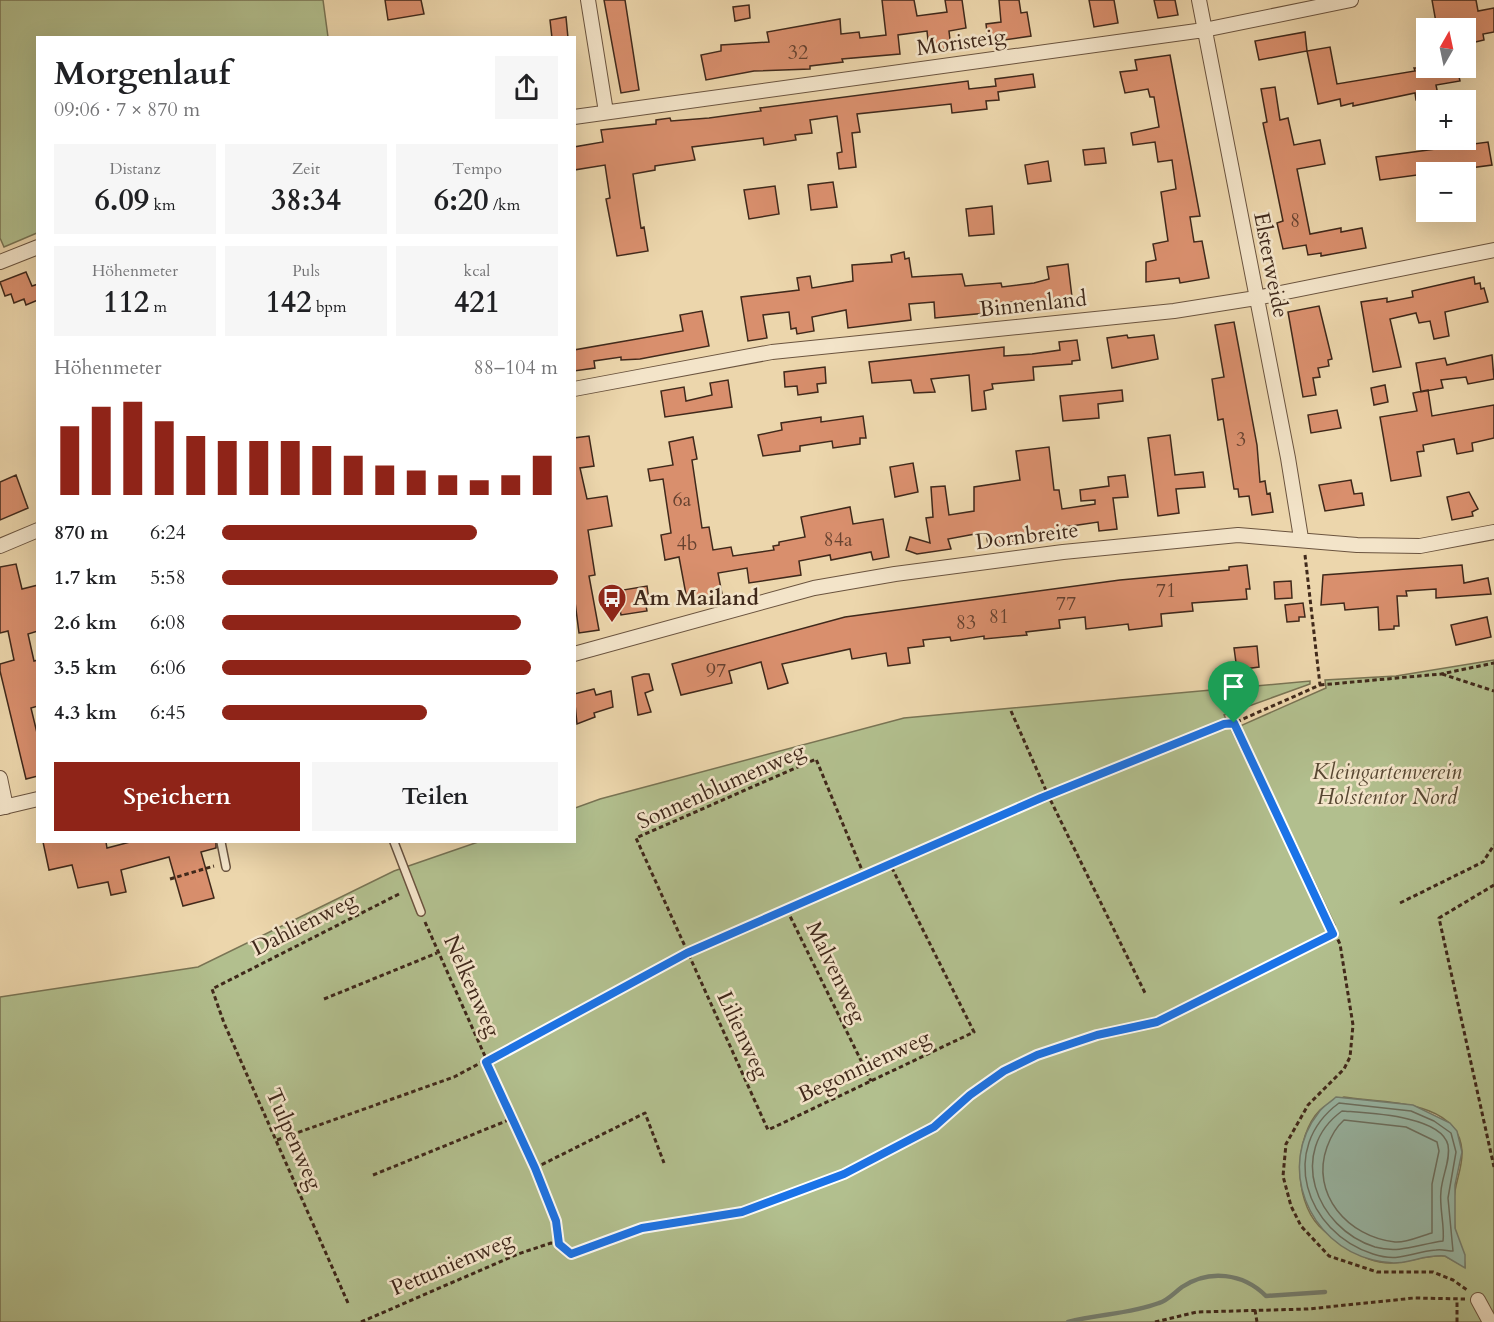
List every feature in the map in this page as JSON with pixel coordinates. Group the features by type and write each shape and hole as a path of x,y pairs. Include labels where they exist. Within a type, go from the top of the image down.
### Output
{"street":[{"path":"588,0 606,112"},
{"name":"Elsterweide","path":"1199,0 1288,458 1301,538"},
{"name":"Moristeig","path":"576,117 1204,30 1352,0"},
{"path":"0,262 36,248"},
{"name":"Binnenland","path":"576,388 772,352 1174,311 1256,298 1494,250"},
{"path":"0,546 36,531"},
{"name":"Dornbreite","path":"576,653 814,588 894,574 1063,552 1238,535 1301,538 1357,545 1420,546 1494,532"},
{"path":"0,778 3,807 36,799"},
{"path":"1478,1300 1490,1322"}],"lane":[{"path":"221,843 226,865"},
{"path":"394,843 421,912"}],"path":[{"path":"1301,538 1320,685"},
{"path":"277,1140 454,1077 687,953 1048,795 1224,724 1234,723 1320,685 1441,674 1494,663"},
{"path":"1441,674 1494,691"},
{"path":"1011,711 1048,795 1146,995"},
{"path":"1234,723 1333,934 1340,944 1353,1025 1352,1048 1344,1069 1308,1106 1286,1144 1283,1176 1291,1206 1301,1226 1329,1257 1377,1272 1434,1272 1453,1280 1478,1300"},
{"name":"Sonnenblumenweg","path":"687,953 636,838 816,759 864,875"},
{"path":"1400,903 1483,862 1494,845"},
{"name":"Begonnienweg","path":"768,1130 974,1032 890,864"},
{"path":"170,879 226,865"},
{"path":"1494,885 1439,918 1494,1167"},
{"name":"Dahlienweg","path":"212,989 411,888"},
{"name":"Malvenweg","path":"787,910 871,1081"},
{"name":"Nelkenweg","path":"421,912 437,953 535,1168 556,1221 559,1244"},
{"path":"559,1244 571,1254 642,1228 742,1212 844,1174 934,1127 970,1095 1012,1067 1037,1055 1097,1035 1157,1022 1333,934"},
{"path":"324,999 437,953"},
{"name":"Lilienweg","path":"687,953 768,1130"},
{"name":"Tulpenweg","path":"212,989 224,1023 348,1303"},
{"path":"535,1168 645,1113 664,1163"},
{"path":"373,1175 511,1119"},
{"name":"Pettunienweg","path":"360,1322 519,1254 551,1243 559,1244"},
{"path":"1155,1322 1197,1312 1308,1309 1414,1298 1478,1300"},
{"path":"1457,1300 1457,1322"},
{"path":"1256,1310 1257,1322"}],"green space":[{"path":"0,0 323,0 328,36 36,36 36,233 4,247 0,238"},
{"name":"Kleingartenverein Holstentor Nord","path":"1494,660 1494,1322 0,1322 0,997 198,967 394,871 475,843 576,843 576,808 600,799 904,718 1310,681 1310,684 1224,715 1329,930 1335,925 1240,726 1326,688 1325,680 1396,676","holes":["1344,1097 1397,1103 1433,1113 1448,1121 1458,1134 1462,1157 1454,1195 1454,1222 1465,1267 1445,1256 1390,1263 1369,1259 1349,1249 1319,1226 1305,1200 1301,1184 1301,1151 1311,1121 1320,1110"]}],"water":[{"path":"1336,1097 1413,1105 1450,1123 1457,1131 1462,1152 1455,1185 1455,1228 1465,1255 1465,1268 1445,1256 1395,1263 1373,1260 1350,1251 1331,1238 1316,1220 1306,1200 1300,1178 1300,1156 1306,1133 1319,1112"}],"building":[{"path":"385,0 421,0 424,14 388,20"},
{"path":"604,0 625,0 639,90 621,93"},
{"path":"882,0 914,0 917,16 947,12 945,0 962,0 966,28 949,31 951,48 929,50 927,31 898,35 900,54 842,59 843,62 810,66 810,69 754,71 706,80 701,55 721,51 721,45 769,42 767,32 840,19 841,34 859,32 860,38 886,35"},
{"path":"999,0 1019,0 1021,13 1027,12 1031,36 997,41 997,38 988,40 986,24 1001,22"},
{"path":"1089,0 1114,0 1118,23 1094,27"},
{"path":"1154,0 1175,0 1178,15 1158,18"},
{"path":"1432,0 1476,0 1478,11 1494,8 1494,32 1483,34 1484,40 1476,42 1476,18 1435,18"},
{"path":"749,5 750,18 735,21 733,7"},
{"path":"566,17 568,36 552,36 550,20"},
{"path":"1305,32 1307,51 1259,60 1255,41"},
{"path":"1330,47 1337,84 1415,71 1414,68 1416,68 1416,78 1459,78 1460,81 1436,85 1437,90 1416,90 1416,100 1415,93 1353,106 1353,103 1341,106 1340,99 1318,104 1307,51"},
{"path":"1170,55 1200,216 1190,217 1194,242 1202,241 1209,278 1180,283 1179,278 1146,282 1146,262 1156,260 1153,244 1168,241 1161,192 1176,189 1172,160 1158,162 1155,142 1133,145 1131,133 1159,127 1154,97 1150,97 1148,89 1125,93 1120,72 1137,70 1135,60"},
{"path":"1033,74 1035,87 998,92 999,100 986,101 987,109 952,113 951,104 857,114 860,132 852,133 856,167 839,169 837,153 842,152 837,116 810,120 812,133 795,135 796,140 764,145 763,138 692,147 695,160 655,166 655,170 633,174 641,228 644,227 648,251 617,256 606,199 610,198 605,165 576,170 576,147 603,142 601,130 656,124 656,120 670,118 671,121 709,118 761,111 760,108 968,81 969,89 996,86 995,79"},
{"path":"1275,87 1280,120 1288,118 1294,145 1320,140 1325,164 1297,169 1310,234 1341,228 1341,232 1362,228 1366,248 1321,256 1321,253 1308,255 1306,245 1283,249 1277,223 1283,221 1263,123 1267,122 1261,89"},
{"path":"1488,142 1492,165 1476,167 1476,162 1416,162 1416,175 1380,180 1376,157 1428,150 1476,150 1476,144"},
{"path":"1104,148 1106,163 1085,165 1083,150"},
{"path":"1048,161 1051,181 1028,184 1025,165"},
{"path":"833,182 837,207 811,210 808,185"},
{"path":"775,186 779,214 749,219 744,190"},
{"path":"992,206 994,234 969,236 966,209"},
{"path":"904,252 905,259 909,258 912,277 962,274 965,286 1001,283 1002,287 1034,283 1049,279 1047,267 1068,264 1072,297 1004,303 1004,307 985,309 986,313 935,318 934,302 909,304 911,320 848,328 846,310 812,317 814,331 797,334 796,328 791,329 789,312 763,315 767,338 748,341 741,297 799,290 797,278 810,276 812,288 853,281 852,265 892,262 891,255"},
{"path":"26,272 32,286 36,285 36,301 26,305 24,299 14,303 11,294 5,296 0,282"},
{"path":"1474,277 1475,284 1480,283 1481,289 1484,288 1488,302 1445,312 1449,336 1434,339 1430,321 1419,323 1416,313 1390,319 1401,367 1373,372 1361,302 1387,298 1387,302 1413,297 1412,291"},
{"path":"1319,306 1332,359 1328,360 1329,366 1318,368 1320,377 1313,378 1316,395 1303,397 1288,312"},
{"path":"702,311 709,346 640,359 621,360 621,357 594,361 595,368 576,371 576,350 683,331 680,315"},
{"path":"1234,322 1257,445 1260,482 1265,481 1267,494 1270,493 1273,512 1252,515 1249,496 1239,497 1238,489 1234,489 1223,419 1218,420 1212,379 1224,377 1215,325"},
{"path":"1127,335 1128,338 1154,335 1158,359 1112,368 1107,338"},
{"path":"1077,340 1080,360 1072,361 1072,364 1033,367 1034,380 992,384 993,389 984,391 986,409 972,411 969,375 931,379 935,392 914,393 911,380 872,383 869,362 1004,347 1004,356 1032,354 1060,350 1059,342"},
{"path":"1492,355 1494,379 1468,384 1466,377 1441,380 1443,388 1421,392 1416,363 1445,358 1447,365"},
{"path":"825,367 826,383 817,384 818,392 798,395 797,386 785,387 784,372"},
{"path":"728,380 732,407 665,417 661,391 684,387 686,401 712,395 710,383"},
{"path":"1385,385 1388,402 1374,405 1371,388"},
{"path":"1122,390 1123,401 1098,404 1099,418 1063,421 1060,396"},
{"path":"1428,390 1432,416 1494,405 1494,438 1472,443 1473,451 1457,454 1454,439 1423,445 1424,451 1417,452 1421,476 1391,481 1380,417 1417,411 1413,393"},
{"path":"1337,410 1341,428 1311,433 1308,415"},
{"path":"863,416 866,438 860,438 860,444 833,448 832,441 800,446 800,451 763,456 758,435 782,430 781,423 821,417 821,422"},
{"path":"1170,435 1175,475 1203,472 1205,487 1176,489 1179,513 1158,516 1148,438"},
{"path":"589,436 594,466 580,468 587,499 607,496 612,526 588,530 595,575 589,576 599,630 579,633 576,610 576,438"},
{"path":"693,437 697,459 692,460 702,528 709,527 713,550 731,547 733,556 774,550 773,546 779,545 779,542 805,537 801,517 850,507 853,524 883,519 889,557 873,560 871,552 831,560 830,555 799,561 801,575 749,583 747,568 718,573 722,594 687,600 679,557 665,560 661,535 671,533 663,479 650,481 648,469 673,465 669,442"},
{"path":"1049,447 1054,490 1059,490 1062,509 1095,504 1095,500 1081,501 1080,490 1109,486 1108,477 1125,475 1128,497 1113,498 1117,529 1099,531 1098,522 1065,527 1066,535 988,545 986,532 948,539 951,549 917,554 906,550 910,537 930,543 926,518 933,517 931,487 945,486 949,515 974,511 974,487 1020,480 1016,451"},
{"path":"913,463 918,492 895,497 890,467"},
{"path":"16,475 28,508 0,520 0,482"},
{"path":"1351,480 1354,494 1362,493 1364,505 1325,511 1319,485"},
{"path":"1469,492 1478,509 1472,512 1473,516 1452,520 1447,497"},
{"path":"16,564 22,589 36,586 36,632 28,634 34,661 36,660 36,707 31,708 36,729 36,776 26,779 0,671 0,664 14,660 8,631 0,633 0,567"},
{"path":"1247,565 1250,589 1246,589 1247,599 1192,603 1193,611 1161,614 1162,626 1129,630 1128,624 1086,629 1085,617 1059,620 1060,628 1026,632 1027,635 984,639 984,636 951,641 950,637 923,640 924,646 908,648 910,663 888,666 886,653 852,659 850,649 782,664 788,683 768,689 761,662 729,671 732,683 681,695 672,664 845,617 1120,580 1229,570 1229,567"},
{"path":"1462,565 1464,583 1488,578 1491,594 1436,598 1436,589 1406,591 1407,596 1397,596 1399,626 1394,626 1394,629 1379,630 1378,607 1345,610 1344,603 1321,605 1323,575"},
{"path":"1291,581 1292,598 1275,599 1274,582"},
{"path":"647,586 649,600 645,601 647,611 621,615 617,591"},
{"path":"1303,603 1305,617 1299,617 1299,621 1287,622 1285,605"},
{"path":"1487,617 1491,637 1456,645 1451,625"},
{"path":"1257,646 1259,667 1237,670 1234,648"},
{"path":"649,674 653,690 645,693 651,712 638,715 632,677"},
{"path":"594,689 596,695 611,691 613,707 594,713 595,717 577,724 576,694"},
{"path":"43,843 106,843 107,848 126,843 216,843 216,848 201,852 214,898 183,906 169,857 121,870 126,892 111,895 108,882 78,888 72,865 49,870"}],"waterway":[{"path":"1068,1322 1148,1307 1165,1300 1192,1281 1214,1276 1226,1276 1247,1282 1266,1296 1325,1292"}],"place":[{"name":"Am Mailand","path":"612,624"}],"route":[{"path":"1234,723 1333,934 1232,984 1202,1002 1157,1022 1097,1035 1037,1055 1004,1071 970,1095 934,1127 892,1148 873,1161 844,1174 742,1212 673,1221 642,1228 571,1254 559,1244 556,1221 535,1168 486,1062 687,953 1041,798 1224,724 1234,723"}]}
